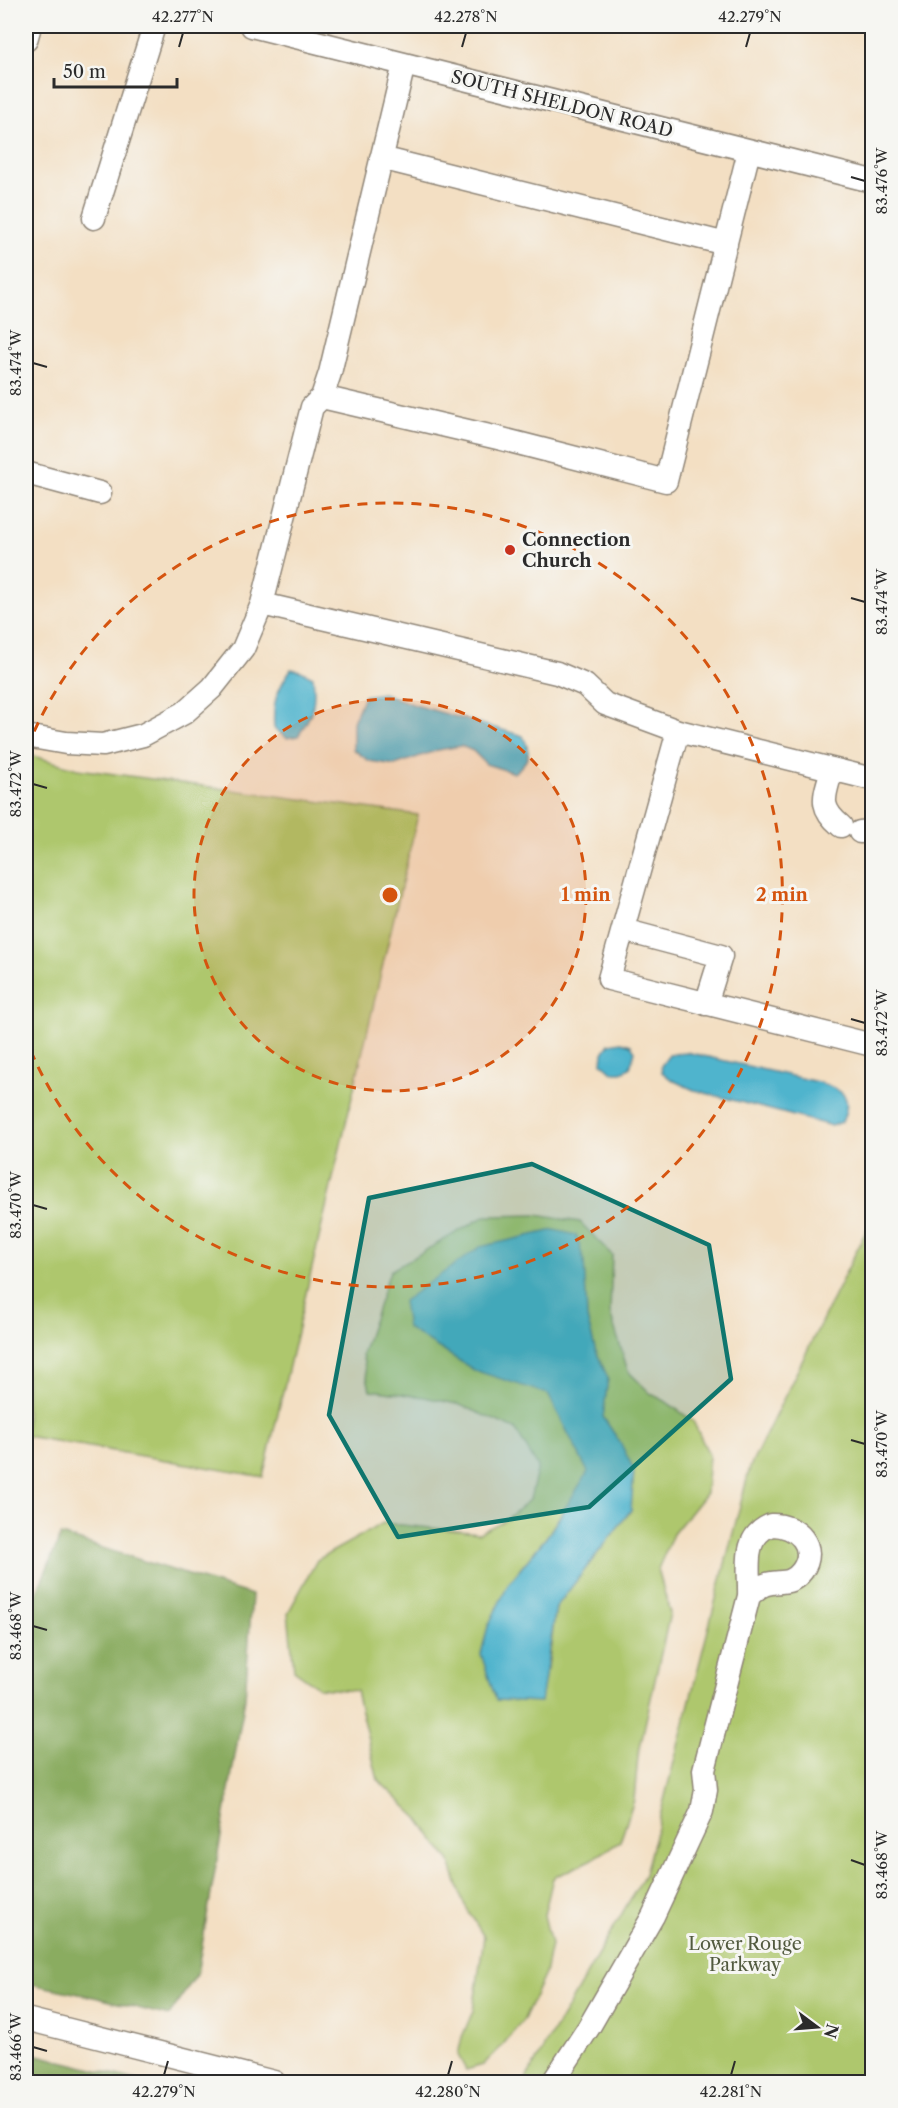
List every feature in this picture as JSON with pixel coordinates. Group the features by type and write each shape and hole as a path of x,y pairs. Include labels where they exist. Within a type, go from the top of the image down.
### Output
{"street":[{"path":"26,40 30,26"},
{"path":"94,218 154,26"},
{"name":"SOUTH SHELDON ROAD","path":"252,26 873,181"},
{"path":"26,736 66,743 103,745 143,735 184,713 212,688 243,649 262,604 312,407 322,397 404,64"},
{"path":"322,397 498,438 666,481 749,151"},
{"path":"381,158 726,244"},
{"path":"26,473 100,492"},
{"path":"262,604 557,673 585,685 605,704 678,731 873,779"},
{"path":"678,731 609,979 873,1045"},
{"path":"832,769 825,799 827,814 858,830"},
{"path":"623,930 721,956 706,1004"},
{"path":"553,2082 589,2027 653,1916 702,1811 705,1790 704,1770 749,1596"},
{"path":"26,2019 274,2082"}],"highlighted area":[{"path":"532,1164 709,1245 731,1379 589,1507 398,1537 329,1415 369,1198"}],"green space":[{"path":"26,754 78,769 418,815 263,1477 26,1436"},
{"path":"536,1215 580,1222 612,1255 610,1313 628,1371 651,1394 693,1421 709,1455 706,1493 673,1534 658,1569 670,1613 638,1756 634,1800 620,1842 591,1860 553,1878 544,1915 551,1944 545,1974 524,2019 501,2047 483,2065 466,2070 458,2055 462,2037 473,2011 484,1937 463,1902 450,1862 418,1818 378,1780 356,1691 319,1688 294,1670 288,1613 317,1560 383,1523 479,1533 507,1519 530,1499 538,1467 515,1429 460,1405 424,1397 370,1390 362,1354 390,1271 485,1216","holes":["554,1230 584,1261 587,1318 595,1349 608,1378 603,1417 621,1444 631,1510 556,1607 548,1668 509,1583 548,1535 588,1472 548,1394 530,1236"]},
{"name":"Lower Rouge Parkway","path":"872,1219 872,2082 524,2082 645,1874 750,1467"},
{"path":"61,1535 252,1595 245,1698 197,1974 169,2016 26,1983 26,1618"},
{"path":"26,2052 144,2082 26,2082"}],"water":[{"path":"291,669 313,677 314,694 310,715 303,729 298,736 287,738 274,728 274,711 279,690"},
{"path":"383,693 415,705 523,736 528,748 528,757 514,773 486,764 473,751 461,746 438,750 395,765 369,761 353,749 353,722 364,696"},
{"path":"621,1042 631,1045 635,1051 630,1068 622,1072 612,1072 602,1063 603,1053 609,1044"},
{"path":"686,1052 818,1082 834,1088 844,1095 846,1100 847,1105 842,1122 832,1126 694,1090 672,1080 662,1072 661,1066 669,1055"},
{"path":"554,1230 576,1235 584,1261 587,1318 595,1349 608,1378 603,1417 621,1444 634,1470 631,1510 556,1607 541,1702 496,1700 481,1654 488,1626 509,1583 548,1535 588,1472 548,1394 474,1370 407,1328 403,1301 480,1247"}],"place":[{"name":"Connection Church","path":"510,550"}]}
